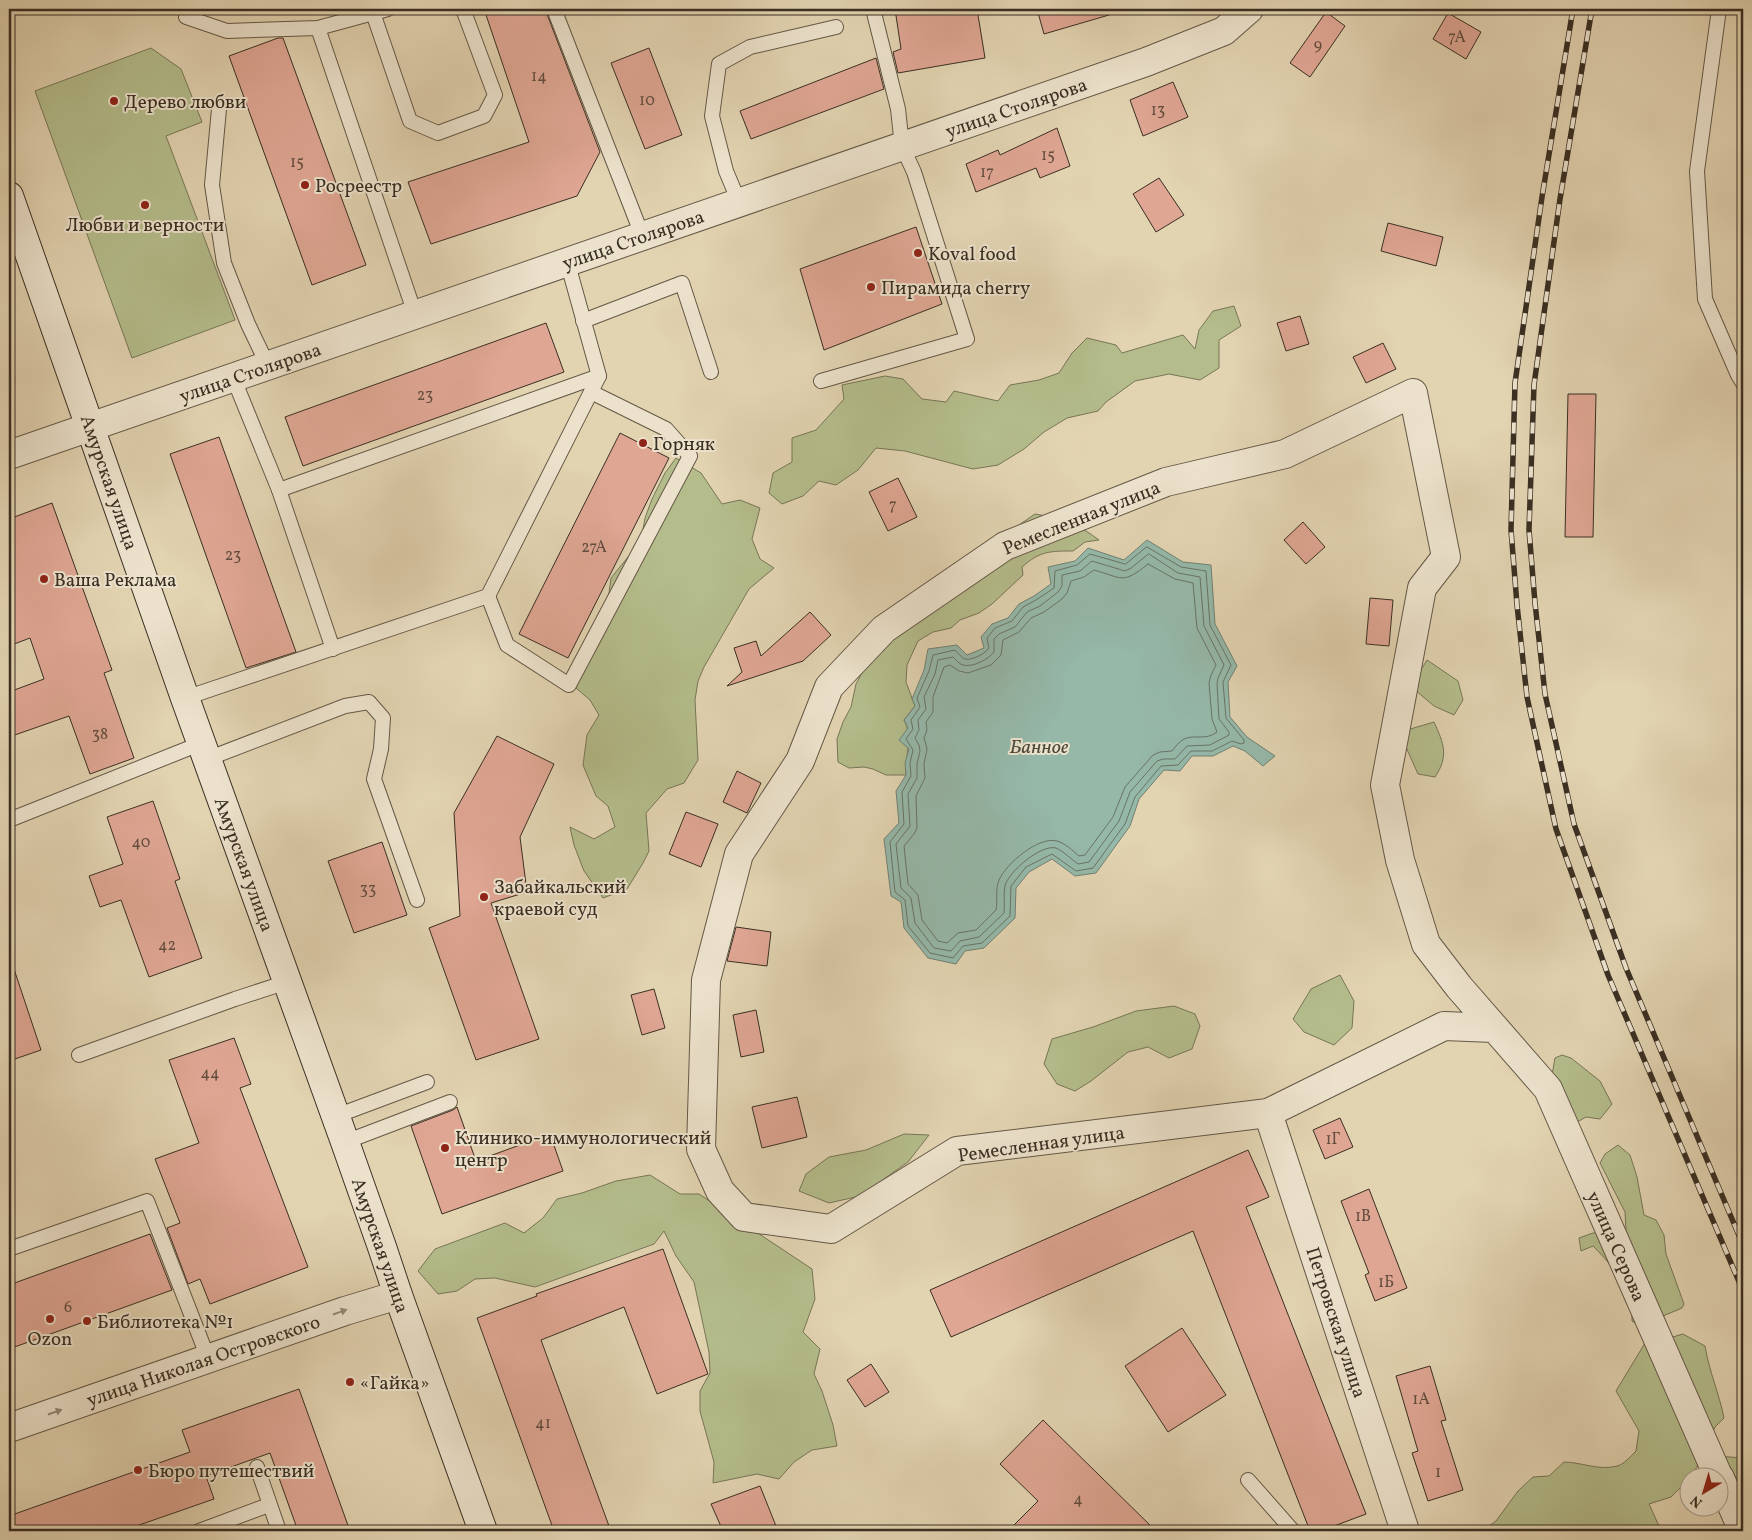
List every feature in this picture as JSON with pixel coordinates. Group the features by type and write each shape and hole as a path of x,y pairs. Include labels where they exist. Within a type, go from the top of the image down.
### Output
{"street":[{"name":"улица Столярова","path":"9,455 1146,62 1224,31 1249,9"},
{"name":"Амурская улица","path":"9,196 185,698 483,1531"},
{"name":"улица Серова","path":"1413,393 1446,557 1422,588 1385,786 1400,860 1426,944 1459,987 1548,1089 1715,1468"},
{"name":"Ремесленная улица","path":"1413,393 1284,454 1166,482 1005,546 884,628 829,687 800,760 739,854 706,980 701,1149 720,1191 744,1217 831,1230 957,1151 1268,1113 1444,1026 1494,1028"},
{"name":"Петровская улица","path":"1268,1113 1405,1531"},
{"name":"улица Николая Островского","path":"9,1428 345,1311 398,1295"},
{"name":"улица Серова","path":"1730,1502 1743,1531"}],"lane":[{"path":"186,17 227,31 318,28 388,9"},
{"path":"373,13 410,121 438,133 484,116 495,95 463,9"},
{"path":"554,9 642,236"},
{"path":"821,381 967,339 914,172 902,146 898,109 873,9"},
{"path":"1719,9 1697,171 1705,299 1743,383"},
{"path":"739,202 726,171 712,116 719,64 750,47 836,27"},
{"path":"318,28 415,314"},
{"path":"219,109 212,185 224,263 248,324 268,366"},
{"path":"185,698 488,596 599,376 567,261"},
{"path":"583,320 682,283 711,372"},
{"path":"279,490 599,376"},
{"path":"234,378 279,490 333,649"},
{"path":"488,596 506,645 569,685 690,456 666,429 591,392"},
{"path":"9,820 205,751 345,706 369,702 382,718 381,749 374,779 417,900"},
{"path":"79,1055 287,982"},
{"path":"336,1116 427,1082"},
{"path":"345,1142 450,1102"},
{"path":"9,1249 147,1201 208,1358"},
{"path":"257,1466 279,1531"},
{"path":"1248,1480 1293,1531"},
{"path":"199,1531 269,1506"}],"green space":[{"path":"151,48 181,69 202,122 166,136 235,320 132,358 35,91"},
{"path":"1234,306 1241,326 1219,340 1219,368 1200,380 1169,374 1135,381 1106,402 1098,411 1067,418 998,465 973,469 905,451 876,448 858,470 836,485 819,481 803,496 782,504 769,493 773,473 792,462 792,438 816,430 844,399 842,385 885,376 903,379 922,399 946,402 954,391 998,401 1010,385 1039,380 1059,373 1072,353 1087,338 1116,345 1122,353 1183,335 1195,349 1199,330 1213,311"},
{"path":"676,458 701,473 722,504 740,500 760,508 752,539 760,559 774,568 749,589 704,667 698,681 695,700 698,760 684,783 667,789 646,813 649,851 627,889 603,898 584,871 574,845 570,827 594,839 615,827 608,806 596,796 583,765 587,735 599,715 590,700 576,688 583,663 603,637 611,578 641,541 645,518 652,499 665,473"},
{"path":"1035,514 1069,522 1099,540 1085,542 1073,551 1046,553 1034,558 1022,567 1023,575 992,604 979,613 960,620 951,628 933,632 918,641 907,665 906,682 915,706 904,720 908,733 906,775 886,775 864,767 849,768 838,762 837,739 851,707 856,684 870,658 1005,546 1016,527"},
{"path":"1427,660 1458,681 1463,700 1454,715 1434,706 1415,690 1419,673"},
{"path":"1434,722 1444,750 1442,763 1435,777 1418,774 1405,745 1407,730"},
{"path":"1340,975 1354,1001 1352,1028 1334,1045 1304,1032 1293,1019 1311,989"},
{"path":"1174,1006 1195,1014 1200,1026 1192,1049 1169,1058 1148,1047 1128,1052 1075,1091 1057,1084 1044,1064 1052,1039 1093,1027 1136,1011"},
{"path":"1562,1055 1571,1058 1600,1081 1612,1104 1600,1119 1586,1117 1579,1121 1568,1118 1552,1075 1555,1058"},
{"path":"904,1134 929,1135 908,1162 860,1196 829,1203 799,1191 806,1174 829,1157 866,1150"},
{"path":"1618,1145 1630,1155 1637,1177 1644,1215 1656,1220 1664,1235 1666,1254 1684,1304 1682,1308 1663,1316 1647,1331 1632,1321 1630,1297 1619,1276 1609,1263 1593,1246 1581,1251 1579,1238 1593,1233 1626,1230 1625,1212 1600,1163 1605,1154"},
{"path":"650,1175 680,1194 699,1194 812,1269 815,1299 803,1332 820,1349 814,1374 822,1391 833,1425 837,1446 812,1450 794,1462 779,1479 757,1474 713,1483 714,1462 700,1411 700,1391 710,1373 709,1352 694,1282 676,1256 664,1231 654,1244 535,1287 495,1278 475,1279 457,1291 438,1294 418,1271 435,1249 505,1223 524,1233 543,1218 557,1199 582,1193 616,1181"},
{"path":"1683,1334 1705,1346 1724,1418 1715,1427 1706,1447 1717,1456 1743,1458 1743,1505 1730,1491 1730,1468 1708,1468 1701,1461 1696,1468 1680,1468 1680,1488 1671,1497 1649,1504 1659,1526 1657,1531 1482,1531 1496,1521 1518,1491 1533,1477 1549,1476 1564,1462 1597,1467 1619,1465 1636,1451 1639,1431 1616,1391 1645,1343"}],"water":[{"name":"Банное","path":"1147,540 1183,562 1211,565 1215,624 1237,666 1228,682 1230,717 1247,737 1275,756 1263,766 1245,751 1233,746 1213,756 1192,756 1180,771 1164,770 1139,799 1130,826 1096,873 1075,876 1052,859 1029,872 1016,888 1015,918 984,948 965,951 956,964 928,958 904,928 901,902 891,896 884,839 899,823 896,791 906,775 905,763 909,749 899,740 908,728 904,720 915,706 912,699 924,670 928,649 957,645 967,655 984,648 981,637 992,624 1008,618 1019,604 1051,584 1048,567 1075,561 1088,548 1124,560"}],"building":[{"path":"484,9 545,9 600,152 577,196 431,244 408,182 529,142"},
{"path":"895,9 977,9 985,58 898,73 893,52 901,49"},
{"path":"1037,9 1108,9 1109,15 1044,34"},
{"path":"1326,12 1345,26 1310,77 1290,63"},
{"path":"1448,13 1481,32 1466,59 1433,39"},
{"path":"278,38 283,38 366,265 312,285 229,56"},
{"path":"649,48 682,135 645,149 611,63"},
{"path":"876,58 884,89 751,139 740,111"},
{"path":"1173,82 1188,117 1143,136 1130,100"},
{"path":"1057,128 1070,166 1040,178 1036,168 976,192 966,164 998,150 1000,155"},
{"path":"1159,178 1184,215 1156,232 1133,194"},
{"path":"1388,223 1443,237 1436,266 1381,251"},
{"name":"Пирамида cherry","path":"916,227 942,304 824,350 800,269"},
{"path":"1300,316 1309,344 1286,351 1277,323"},
{"path":"546,323 564,372 303,466 285,417"},
{"path":"1383,343 1396,369 1366,383 1353,357"},
{"path":"1568,394 1596,394 1593,537 1565,537"},
{"path":"620,433 669,458 568,658 519,634"},
{"path":"219,437 296,652 246,668 170,454"},
{"path":"898,478 917,517 888,531 869,492"},
{"name":"Ваша Реклама","path":"52,503 112,670 104,673 134,758 90,774 69,716 9,737 9,692 44,679 30,638 9,646 9,519"},
{"path":"1303,522 1325,547 1306,564 1284,540"},
{"path":"1370,598 1393,600 1389,646 1366,644"},
{"path":"810,612 831,635 803,661 727,686 742,672 734,648 756,641 761,656"},
{"name":"Забайкальский краевой суд","path":"497,736 554,764 520,837 527,892 491,903 539,1039 476,1060 429,928 460,916 454,813"},
{"path":"737,771 761,783 747,813 723,802"},
{"path":"153,801 180,879 175,881 202,958 149,977 121,900 100,907 89,876 123,864 107,817"},
{"path":"686,812 718,824 701,867 669,854"},
{"path":"382,842 407,915 354,933 328,861"},
{"path":"736,927 771,932 767,966 727,961"},
{"path":"9,966 13,966 41,1050 9,1061"},
{"path":"654,989 665,1028 642,1035 631,995"},
{"path":"756,1010 764,1052 741,1057 733,1015"},
{"path":"234,1038 251,1084 240,1088 308,1267 210,1304 200,1279 188,1284 167,1228 180,1223 155,1159 199,1143 169,1060"},
{"path":"797,1097 807,1137 762,1148 752,1107"},
{"name":"Клинико-иммунологический центр","path":"457,1107 476,1161 550,1134 563,1171 442,1214 411,1126"},
{"path":"1340,1118 1353,1147 1325,1159 1313,1130"},
{"path":"1248,1150 1269,1197 1246,1207 1366,1514 1321,1531 1310,1531 1193,1231 951,1337 930,1290"},
{"path":"1369,1189 1407,1288 1375,1301 1365,1275 1369,1273 1341,1201"},
{"path":"150,1234 172,1290 9,1349 9,1285"},
{"path":"663,1249 708,1374 657,1394 624,1307 541,1340 609,1526 595,1531 554,1531 477,1318 537,1296 536,1294"},
{"path":"1182,1328 1226,1395 1168,1432 1125,1366"},
{"path":"871,1364 889,1392 865,1407 847,1380"},
{"path":"1430,1366 1446,1420 1441,1421 1463,1490 1428,1501 1412,1453 1418,1451 1396,1376"},
{"path":"299,1389 350,1531 298,1531 270,1453 206,1476 214,1499 122,1531 9,1531 9,1516 190,1452 182,1430"},
{"path":"1043,1420 1156,1531 1008,1531 1038,1501 1000,1464"},
{"path":"760,1486 776,1526 762,1531 723,1531 711,1504"}],"railway":[{"path":"1573,9 1542,197 1515,383 1511,530 1527,697 1556,829 1608,975 1743,1291"},
{"path":"1592,9 1560,199 1534,385 1529,530 1545,694 1574,824 1626,968 1743,1245"}],"place":[{"name":"Дерево любви","path":"114,101"},
{"name":"Росреестр","path":"305,185"},
{"name":"Любви и верности","path":"145,205"},
{"name":"Koval food","path":"918,253"},
{"name":"Пирамида cherry","path":"871,287"},
{"name":"Горняк","path":"643,443"},
{"name":"Ваша Реклама","path":"44,579"},
{"name":"Забайкальский краевой суд","path":"484,897"},
{"name":"Клинико-иммунологический центр","path":"445,1148"},
{"name":"Ozon","path":"50,1319"},
{"name":"Библиотека №1","path":"87,1321"},
{"name":"«Гайка»","path":"350,1382"},
{"name":"Бюро путешествий","path":"138,1470"}]}
